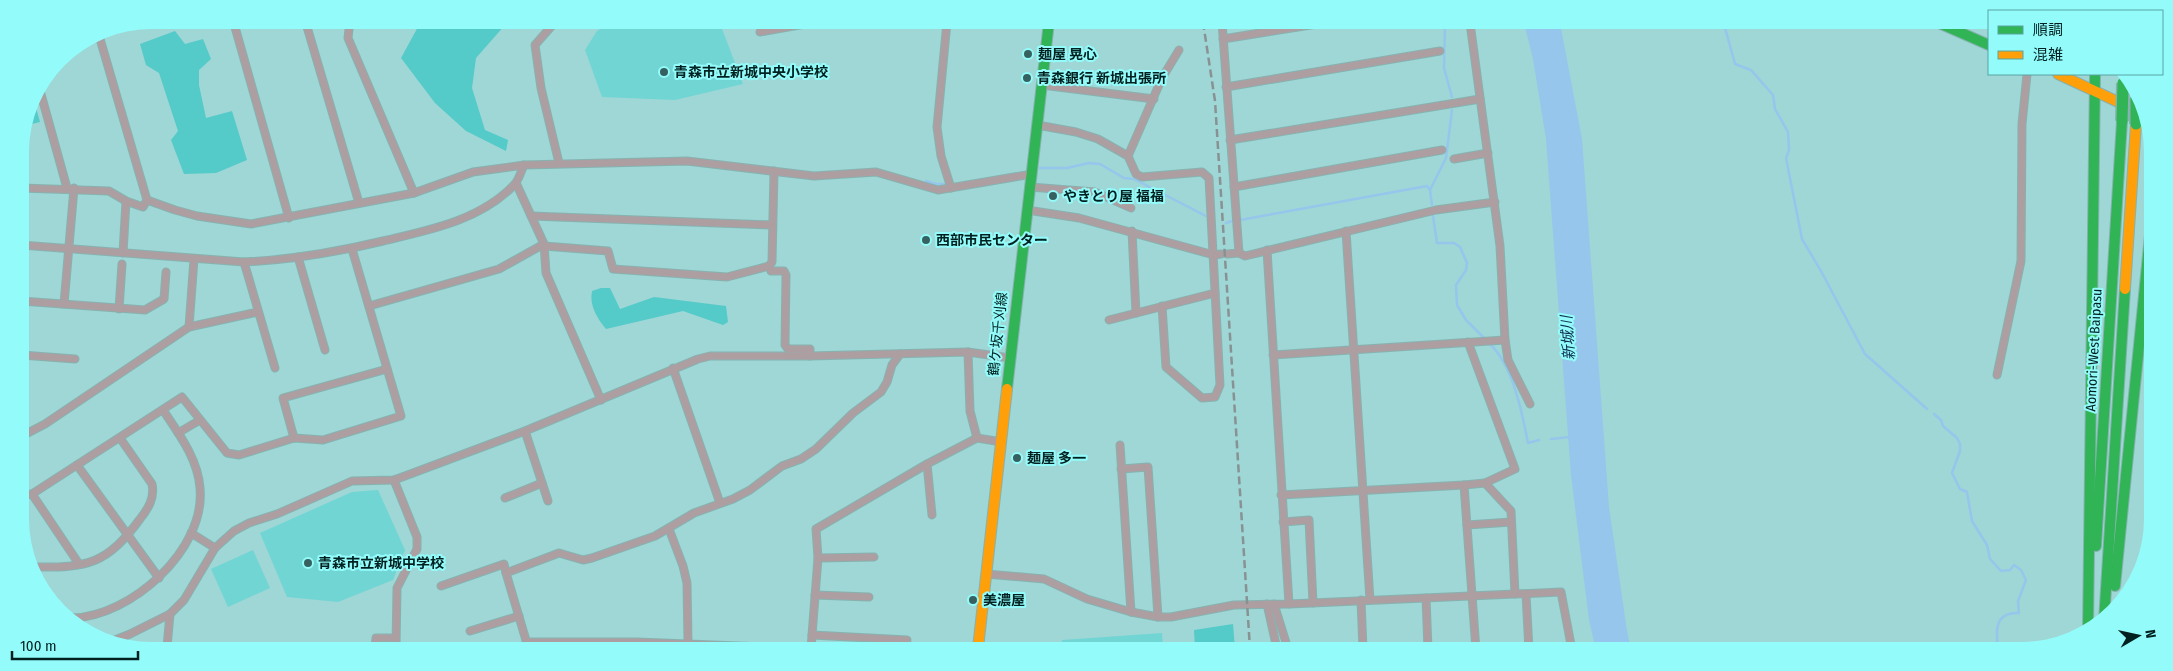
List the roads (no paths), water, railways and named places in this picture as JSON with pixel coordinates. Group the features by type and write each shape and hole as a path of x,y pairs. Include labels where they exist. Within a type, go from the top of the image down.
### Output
{"main road":[{"name":"鶴ケ坂千刈線","path":"979,642 1048,29"},
{"path":"1953,29 1988,44"},
{"path":"2060,75 2138,111"},
{"path":"2090,621 2095,75"},
{"name":"Aomori-West Baipasu","path":"2091,621 2104,433 2122,121 2122,81"},
{"name":"Aomori-West Baipasu","path":"2105,609 2136,107"},
{"path":"2112,602 2144,293"}],"street":[{"path":"236,29 290,218"},
{"path":"308,29 359,203"},
{"path":"349,29 348,38 414,193"},
{"path":"549,29 535,45 541,88 559,163"},
{"path":"760,32 777,29"},
{"path":"945,29 937,127 941,156 951,188"},
{"path":"1222,29 1239,253"},
{"path":"1223,39 1286,29"},
{"path":"1471,29 1500,246 1505,340 1508,360 1530,404"},
{"path":"29,188 71,188 109,191 126,201 143,207 147,200 100,40"},
{"path":"1128,156 1162,78 1179,50"},
{"path":"1226,87 1440,51"},
{"path":"1997,375 2020,261 2022,124 2027,75"},
{"path":"1042,85 1154,99"},
{"path":"42,96 71,188 70,249 64,304"},
{"path":"1230,140 1480,99"},
{"path":"1038,125 1076,132 1098,139 1128,156 1136,174 1142,177 1202,172 1209,178 1220,254 1215,293 1220,385 1215,397 1202,398 1166,367 1162,306"},
{"path":"1234,187 1442,150"},
{"path":"1454,159 1488,153"},
{"path":"147,200 197,216 251,224 414,193 473,172 524,165 687,161 814,176 876,172 938,190 1032,174"},
{"path":"29,246 244,262 298,257 352,248 429,231 463,219 494,202 516,183 524,165"},
{"path":"369,306 499,269 544,245 608,251 613,269 728,278 769,266 772,262 774,171"},
{"path":"516,183 544,245 546,273 602,400"},
{"path":"1030,187 1095,192 1131,208"},
{"path":"123,253 126,201"},
{"path":"1027,210 1080,218 1220,254 1239,253 1245,256 1436,210 1495,202"},
{"path":"532,216 772,225"},
{"path":"1132,231 1136,313"},
{"path":"1346,231 1370,600"},
{"path":"29,494 182,397 227,453 239,455 294,438 323,440 401,416 352,248"},
{"path":"1267,250 1289,604"},
{"path":"298,257 325,350"},
{"path":"188,327 194,259"},
{"path":"244,262 275,368"},
{"path":"119,309 122,264"},
{"path":"769,266 771,271 784,271 786,275 785,344 788,349 810,349 810,356"},
{"path":"29,302 146,310 164,299 166,272"},
{"path":"1108,320 1215,293"},
{"path":"29,432 45,424 188,327 258,312"},
{"path":"1273,355 1505,340"},
{"path":"1281,495 1485,483 1515,469 1468,342"},
{"path":"120,638 170,614 184,600 215,548 234,531 249,523 276,514 352,481 394,480 525,432 673,368 710,356 810,356 968,352 1010,358"},
{"path":"968,352 970,411 977,438"},
{"path":"506,573 559,554 583,560 592,558 655,536 694,513 750,490 782,466 801,459 816,449 853,413 880,392 900,354"},
{"path":"29,355 75,359"},
{"path":"673,368 720,503"},
{"path":"294,438 283,398 387,370"},
{"path":"77,617 113,609 134,598 160,578 180,552 191,533 200,508 201,490 194,461 163,410"},
{"path":"178,433 200,420"},
{"path":"525,432 548,501"},
{"path":"38,567 79,564 101,559 113,551 128,536 145,513 152,500 154,491 152,484 120,438"},
{"path":"811,642 818,558 816,529 927,464 977,438 1002,442"},
{"path":"1120,445 1131,612"},
{"path":"927,464 932,515"},
{"path":"77,465 160,578"},
{"path":"1122,469 1148,467 1158,617"},
{"path":"394,480 417,537 417,549 398,588 395,642"},
{"path":"505,498 542,483"},
{"path":"1485,483 1511,511 1515,594"},
{"path":"1464,485 1476,642"},
{"path":"32,494 79,564"},
{"path":"1283,522 1309,520 1313,603"},
{"path":"1467,525 1511,522"},
{"path":"668,529 684,566 687,584 688,642"},
{"path":"191,533 215,548"},
{"path":"818,558 874,557"},
{"path":"441,586 504,564 526,642"},
{"path":"986,574 1044,579 1087,599 1131,612 1158,617 1170,617 1234,605 1560,592 1570,642"},
{"path":"1526,594 1529,642"},
{"path":"815,595 868,597"},
{"path":"1426,598 1427,642"},
{"path":"1361,600 1363,642"},
{"path":"1271,604 1276,642"},
{"path":"1271,604 1285,642"},
{"path":"167,642 170,614"},
{"path":"470,631 519,616"},
{"path":"812,635 907,640"},
{"path":"376,642 376,638 395,638"}],"water":[{"name":"新城川","path":"1526,29 1561,29 1582,139 1609,507 1629,642 1594,642 1589,620 1571,475 1546,139 1533,59"}],"waterway":[{"path":"1445,29 1444,68 1452,97"},
{"path":"1725,29 1735,64 1751,70 1773,95 1775,109 1788,132 1789,150 1786,158 1802,239 1865,354 1927,409"},
{"path":"1430,190 1446,158 1452,110"},
{"path":"1040,168 1067,168 1089,163 1100,164 1124,178 1134,179 1206,216"},
{"path":"926,181 944,184"},
{"path":"1240,220 1427,186 1430,190 1432,205"},
{"path":"1433,216 1437,243 1454,243 1460,247 1467,263 1466,270 1456,285 1457,305 1466,320 1486,340"},
{"path":"1226,223 1232,221"},
{"path":"1490,344 1498,353 1511,377 1528,443 1539,440"},
{"path":"1934,414 1941,420 1943,426 1957,438 1960,444 1960,451 1952,473 1960,489 1967,492 1972,521 1987,545 1990,559 2001,571 2010,570 2014,565 2021,570 2026,580 2018,601 2019,613 2005,616 1998,624 1998,642"},
{"path":"1551,439 1570,437"}],"railway":[{"path":"1204,29 1215,101 1250,642"}],"place":[{"name":"麺屋 晃心","path":"1028,54"},
{"name":"青森市立新城中央小学校","path":"664,72"},
{"name":"青森銀行 新城出張所","path":"1027,78"},
{"name":"やきとり屋 福福","path":"1053,196"},
{"name":"西部市民センター","path":"926,240"},
{"name":"麺屋 多一","path":"1017,458"},
{"name":"青森市立新城中学校","path":"308,563"},
{"name":"美濃屋","path":"973,600"}]}
